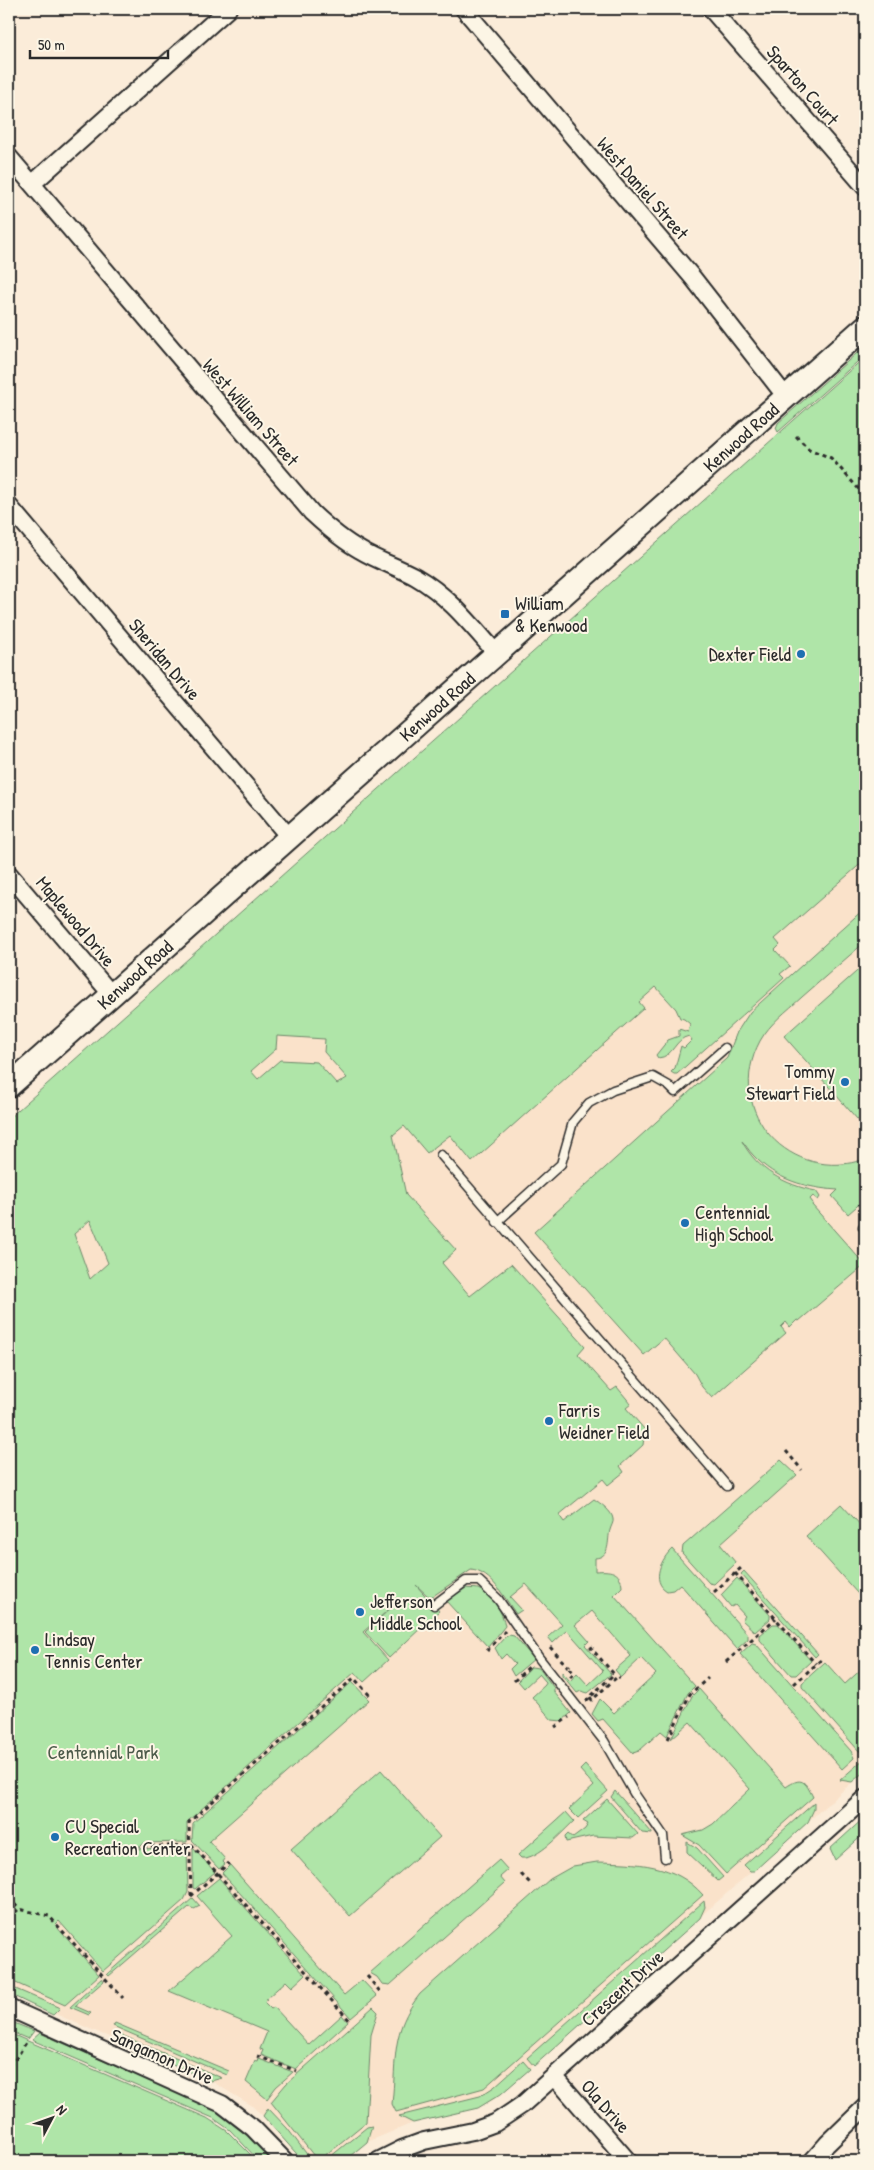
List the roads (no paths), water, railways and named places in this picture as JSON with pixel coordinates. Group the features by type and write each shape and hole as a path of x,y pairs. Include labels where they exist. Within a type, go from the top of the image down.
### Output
{"street":[{"path":"32,184 228,9"},
{"name":"West Daniel Street","path":"464,9 693,278 786,397"},
{"name":"Sparton Court","path":"711,9 865,187"},
{"name":"West William Street","path":"9,157 312,513 332,532 354,546 416,578 438,593 461,613 496,654"},
{"name":"Kenwood Road","path":"9,1086 865,326"},
{"name":"Sheridan Drive","path":"9,506 290,838"},
{"name":"Maplewood Drive","path":"9,874 112,995"},
{"name":"Crescent Drive","path":"378,2161 424,2141 473,2131 495,2123 522,2105 865,1798"},
{"name":"Sangamon Drive","path":"9,2008 222,2104 253,2128 285,2161"},
{"name":"Ola Drive","path":"554,2076 628,2161"},
{"path":"812,2161 865,2107"}],"lane":[{"path":"497,1222 561,1164 574,1122 589,1103 614,1090 653,1078 669,1086 675,1092 725,1048"},
{"path":"441,1155 727,1486"},
{"path":"865,1225 863,1227 865,1230"},
{"path":"434,1605 466,1581 479,1581 498,1599 604,1741 634,1793 663,1835 665,1858"}],"place":[{"name":"William & Kenwood","path":"505,614"},
{"name":"Dexter Field","path":"801,654"},
{"name":"Tommy Stewart Field","path":"845,1082"},
{"name":"Centennial High School","path":"685,1223"},
{"name":"Farris Weidner Field","path":"549,1421"},
{"name":"Jefferson Middle School","path":"360,1612"},
{"name":"Lindsay Tennis Center","path":"35,1650"},
{"name":"CU Special Recreation Center","path":"55,1837"}],"park label":[{"name":"Centennial Park","path":"103,1752"}]}
